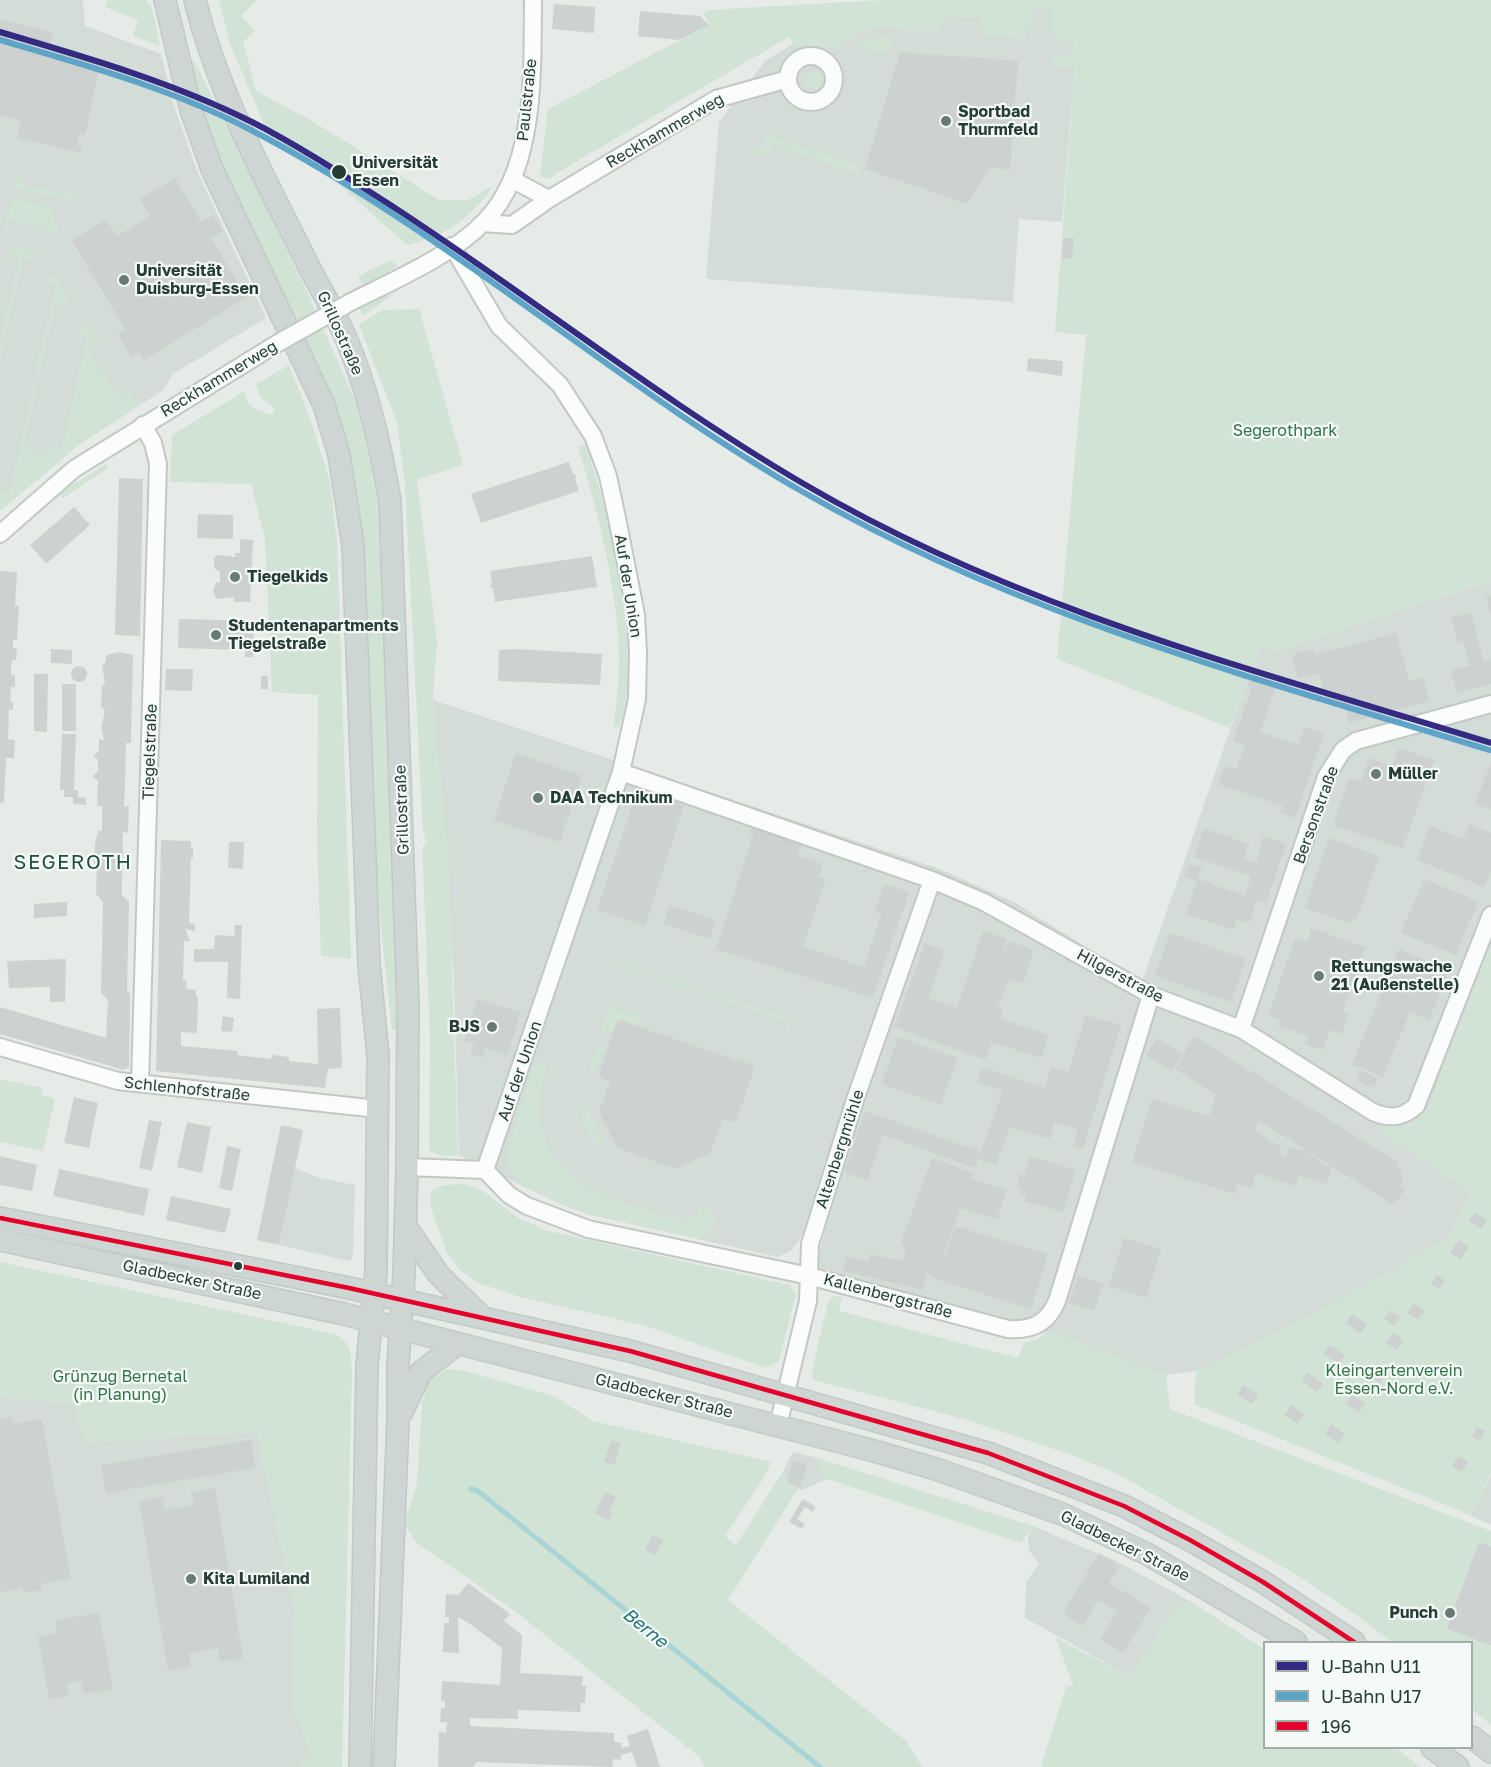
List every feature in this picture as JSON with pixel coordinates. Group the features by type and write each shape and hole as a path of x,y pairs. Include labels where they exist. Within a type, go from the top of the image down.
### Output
{"main road":[{"path":"165,0 191,110 212,169 324,405 339,455 348,501 357,605 369,964 378,1055 374,1294 366,1377 360,1767"},
{"name":"Grillostraße","path":"195,0 204,37 224,92 348,342 368,399 382,454 390,501 408,1005 407,1167 384,1767"},
{"name":"Gladbecker Straße","path":"0,1218 483,1317 630,1351 988,1453 1124,1506 1263,1582 1352,1641"},
{"path":"405,1225 438,1274 483,1317"},
{"name":"Gladbecker Straße","path":"0,1240 127,1266 371,1322 778,1426 936,1469 1062,1514 1147,1554 1294,1641"},
{"path":"398,1421 421,1372 457,1344"},
{"path":"1473,1738 1491,1752"},
{"path":"1433,1749 1458,1767"}],"street":[{"name":"Paulstraße","path":"452,246 483,224 507,195 513,180 526,134 533,0"},
{"name":"Reckhammerweg","path":"483,224 512,225 549,199 716,99 788,79"},
{"path":"513,180 549,199"},
{"name":"Reckhammerweg","path":"0,534 74,469 143,425 278,343 452,246"},
{"name":"Auf der Union","path":"452,246 499,326 561,385 593,436 608,476 636,615 638,653 637,699 621,772 485,1170"},
{"name":"Tiegelstraße","path":"140,1083 158,464 153,443 143,425"},
{"name":"Bersonstraße","path":"1241,1029 1326,777 1343,750 1367,736 1491,704"},
{"name":"Hilgerstraße","path":"621,772 932,880 984,902 1151,995 1241,1029 1373,1112 1388,1117 1407,1114 1416,1106 1491,915"},
{"name":"Altenbergmühle","path":"778,1426 808,1301 810,1244 855,1100 932,880"},
{"name":"Kallenbergstraße","path":"485,1170 509,1195 527,1206 588,1229 809,1275 1008,1329 1029,1329 1047,1317 1056,1301 1151,995"},
{"name":"Schlenhofstraße","path":"0,1047 105,1079 378,1109"},
{"path":"407,1167 485,1170"}],"shaded area":[{"name":"Universität Duisburg-Essen","path":"0,0 83,0 85,26 161,54 174,106 197,171 266,318 173,374 162,391 80,444 0,511"},
{"name":"Sportbad Thurmfeld","path":"1033,10 1052,10 1075,43 1070,57 1052,65 1075,66 1062,222 1019,219 1013,302 706,279 719,122 766,60 793,44 836,47 864,30 877,27 938,31 948,16 978,17 1025,38 1025,33 1030,28"},
{"path":"1491,581 1491,946 1427,1111 1420,1119 1401,1127 1375,1127 1472,1192 1448,1238 1352,1293 1196,1371 1166,1375 1019,1325 816,1268 853,1113 799,1241 791,1251 778,1257 587,1214 556,1202 459,1155 454,983 433,700 940,869 1014,902 1142,982 1259,647 1278,650"},
{"path":"273,1163 295,1168 320,1178 355,1185 353,1256 350,1261 279,1245 287,1206 265,1201"},
{"path":"0,1396 72,1403 87,1442 257,1432 295,1611 293,1704 312,1759 303,1760 302,1767 0,1767"},
{"path":"793,1452 814,1457 827,1479 802,1490 798,1489 782,1473"},
{"path":"1491,1475 1491,1525 1470,1516"},
{"path":"1033,1526 1116,1561 1188,1600 1167,1619 1131,1677 1025,1618 1026,1582 1039,1564 1029,1550 1028,1535"}],"green space":[{"path":"108,0 146,0 152,8 160,46 133,36 138,20 105,7"},
{"path":"219,0 257,0 241,16 255,31 243,42 256,91 312,121 439,200 468,200 493,186 476,208 456,224 433,237 407,245 331,177 271,141 230,44"},
{"name":"Segerothpark","path":"882,0 1491,0 1491,581 1278,650 1259,647 1230,728 1057,659 1086,335 1055,332 1075,66 1051,65 1053,55 1070,57 1074,43 1060,41 1050,30 1052,10 1033,10 1030,28 1025,33 1025,38 986,36 978,17 948,16 938,31 877,27 864,30 836,47 793,44 789,37 555,174 551,179 540,176 548,109 709,25 706,17 702,15 708,10"},
{"path":"878,37 893,37 889,52 854,49 860,42"},
{"path":"194,60 307,292 356,403 374,469 384,529 398,1030 392,1030 373,853 362,532 353,475 337,413 227,178 210,135 188,62"},
{"path":"812,72 820,77 821,81 816,89 812,90 804,85 803,81 808,73"},
{"path":"765,134 856,164 860,173 859,175 773,144 768,156 750,149 764,148"},
{"path":"21,171 24,182 30,186 77,196 72,201 15,188"},
{"path":"13,199 51,208 60,237 39,227 9,219 5,231 3,230"},
{"path":"11,248 29,250 35,259 23,259 0,360 0,342 19,257 8,254"},
{"path":"391,260 398,266 366,284 362,283 358,276"},
{"path":"53,275 67,293 68,304 56,303 39,375 35,373 56,285 44,281 47,276"},
{"path":"395,293 364,315 356,306"},
{"path":"419,309 463,465 417,480 437,641 433,700 448,849 458,1155 450,1156 439,1155 429,1150 430,1040 423,865 423,847 426,841 423,832 405,484 397,423 359,324 383,310"},
{"path":"82,324 87,327 97,343 88,349 119,398 129,392 138,405 80,444 0,511 0,492 9,494 35,380 37,380 37,386 23,446 35,449 34,453 47,455 50,446 62,448 87,336 75,332"},
{"path":"289,365 312,424 330,482 337,541 351,959 321,956 317,843 318,695 272,692 265,539 251,484 170,482 172,435 245,391 247,402 250,405 272,415 275,408 261,398 256,384"},
{"path":"586,446 613,546 626,627 628,666 626,699 619,726 614,726 619,662 615,609 600,526 578,447"},
{"path":"106,464 108,468 63,498 59,493"},
{"name":"Kleingartenverein Essen-Nord e.V.","path":"1491,946 1491,1473 1470,1515 1194,1404 1196,1371 1294,1324 1448,1238 1472,1192 1374,1127 1410,1124 1427,1111"},
{"path":"616,949 618,949 614,961 790,1019 795,1008 788,1034 785,1035 789,1023 613,964 609,976"},
{"path":"610,1007 641,1018 638,1025 619,1018 612,1031 601,1031"},
{"path":"606,1044 595,1074 591,1074 589,1069 597,1048"},
{"path":"535,1062 547,1067 540,1100 544,1134 553,1154 565,1170 581,1183 600,1193 681,1220 682,1217 698,1217 697,1208 707,1207 716,1219 712,1230 698,1238 588,1213 524,1187 510,1169 506,1153"},
{"path":"0,1079 42,1088 41,1095 55,1099 43,1151 0,1142"},
{"path":"584,1105 591,1105 590,1114 608,1152 588,1132 583,1119"},
{"path":"464,1184 483,1191 518,1218 548,1231 790,1285 796,1294 779,1361 766,1368 646,1326 521,1297 478,1283 460,1270 446,1251 431,1208 431,1190 445,1185"},
{"name":"Grünzug Bernetal (in Planung)","path":"0,1262 335,1334 345,1341 351,1355 352,1373 342,1767 302,1767 303,1760 311,1759 293,1704 295,1611 257,1432 87,1442 72,1403 0,1396"},
{"path":"832,1296 842,1297 839,1311 1018,1358 1024,1343 1036,1340 1051,1331 1166,1375 1170,1409 1491,1531 1491,1725 1473,1710 1473,1641 1391,1641 1299,1576 1117,1474 1072,1455 964,1419 814,1380 812,1371 828,1302"},
{"path":"447,1369 461,1370 554,1396 593,1421 771,1462 763,1479 725,1536 736,1545 782,1473 798,1489 728,1600 906,1741 922,1767 705,1767 700,1757 512,1609 417,1543 404,1524 417,1484 422,1403 429,1381"},
{"path":"814,1457 1033,1526 1021,1543 827,1479"},
{"path":"1188,1600 1263,1648 1263,1749 1397,1749 1420,1767 1041,1767 1066,1687 1073,1686 1056,1638 1131,1677 1167,1618"}],"building":[{"path":"554,4 595,7 594,33 552,29"},
{"path":"640,11 700,16 709,25 679,40 638,36"},
{"path":"0,20 53,32 49,50 51,46 80,53 78,57 101,62 85,135 80,134 77,146 82,146 81,153 17,138 21,120 0,115"},
{"name":"Sportbad Thurmfeld","path":"900,52 1018,61 1010,170 990,167 967,204 865,169"},
{"path":"175,178 201,222 213,215 223,231 211,238 247,297 144,360 139,352 131,356 118,334 125,329 72,241 106,219 117,236 150,216 140,199"},
{"path":"1074,238 1072,259 1062,258 1063,240"},
{"path":"1028,358 1063,361 1062,376 1027,371"},
{"path":"569,462 573,474 577,476 575,479 579,491 481,523 471,494"},
{"path":"119,478 143,479 140,636 115,635"},
{"path":"74,507 90,525 46,564 30,545"},
{"path":"198,514 233,515 233,539 197,538"},
{"name":"Tiegelkids","path":"240,539 253,540 250,602 234,602 234,597 216,599 213,590 216,582 220,582 220,572 214,568 214,559 217,555 235,557 235,553 240,553"},
{"path":"592,556 597,587 495,602 493,589 490,587 492,584 490,571"},
{"path":"0,571 17,572 15,606 19,606 17,640 13,640 13,648 17,648 16,660 12,660 11,667 11,675 15,675 15,687 11,687 10,702 13,702 13,710 9,710 8,739 15,740 14,758 6,758 4,803 0,803"},
{"path":"1491,596 1491,612 1490,612 1486,597"},
{"path":"1471,612 1484,662 1491,659 1491,684 1457,693 1451,671 1470,665 1463,642 1458,643 1451,618"},
{"name":"Studentenapartments Tiegelstraße","path":"179,619 254,621 253,657 245,657 245,650 178,648"},
{"path":"1396,633 1409,681 1423,677 1429,701 1349,723 1342,698 1327,702 1319,673 1298,679 1292,655 1313,649 1314,655"},
{"path":"51,649 72,650 72,664 51,663"},
{"path":"499,650 602,654 600,685 498,681"},
{"path":"119,652 133,655 131,743 126,743 124,806 129,806 128,833 123,832 122,895 129,902 127,990 130,994 129,1067 124,1070 0,1034 0,1007 106,1038 108,1000 101,993 103,902 96,894 97,866 94,864 98,831 102,831 102,806 97,806 98,781 93,776 98,771 98,760 94,755 99,750 99,739 104,740 101,728 105,711 101,707 102,687 105,683 102,665 106,662 106,655"},
{"path":"79,666 85,668 87,674 85,680 79,682 73,680 71,674 73,668"},
{"path":"166,669 193,669 192,691 165,690"},
{"path":"34,674 48,674 47,732 34,731"},
{"path":"1252,674 1277,683 1260,732 1299,745 1305,727 1324,733 1295,818 1280,813 1283,806 1218,784 1225,766 1236,770 1245,745 1233,741 1252,687 1248,686"},
{"path":"261,676 268,676 268,689 261,689"},
{"path":"62,684 76,684 76,731 62,731"},
{"path":"62,734 76,734 74,790 78,790 78,797 86,798 86,805 73,804 73,797 64,797 64,790 60,790"},
{"path":"1399,748 1434,760 1403,849 1333,825 1349,778 1361,782 1369,758 1392,766"},
{"name":"DAA Technikum","path":"516,753 582,776 560,842 494,820"},
{"path":"1491,763 1491,810 1475,804"},
{"path":"648,794 684,806 645,926 597,910 633,803 644,807"},
{"path":"1470,824 1491,833 1491,870 1484,887 1417,860 1430,826 1463,839"},
{"path":"753,826 802,843 798,856 823,864 819,877 826,879 803,947 864,967 881,914 875,912 884,884 909,892 873,998 716,949 753,836 750,835"},
{"path":"1204,828 1249,844 1244,859 1256,863 1263,836 1286,844 1266,903 1257,900 1249,923 1237,919 1233,930 1186,914 1197,881 1184,877 1189,864 1202,868 1198,879 1245,896 1251,876 1194,857"},
{"path":"1329,838 1379,856 1357,919 1354,918 1352,924 1305,908"},
{"path":"161,840 191,841 191,848 193,848 189,923 195,924 195,932 185,928 190,941 184,941 183,981 187,980 186,989 196,990 198,998 197,1033 181,1032 181,1046 238,1051 237,1055 271,1059 272,1055 289,1057 289,1061 318,1064 317,1009 340,1008 342,1068 328,1069 325,1088 156,1071"},
{"path":"229,842 244,842 243,869 228,868"},
{"path":"1424,879 1478,901 1456,955 1401,933"},
{"path":"67,902 67,916 34,918 34,904"},
{"path":"670,905 716,920 710,939 663,924"},
{"path":"235,925 242,925 240,999 227,998 228,962 194,962 194,949 214,949 215,935 234,936"},
{"name":"Rettungswache 21 (Außenstelle)","path":"1311,928 1365,947 1343,1011 1349,1013 1342,1034 1330,1030 1323,1050 1305,1044 1308,1036 1278,1026 1281,1020 1268,1016 1295,938 1307,942"},
{"path":"983,931 1007,939 999,963 1009,941 1034,950 1023,984 1009,979 998,1008 1003,1010 1001,1019 1049,1035 1041,1058 992,1042 985,1060 894,1027 925,943 945,951 928,998 957,1008"},
{"path":"1170,933 1246,959 1231,1002 1155,976"},
{"path":"1399,949 1449,971 1429,1020 1410,1012 1383,1077 1352,1064"},
{"path":"66,959 65,1002 50,1002 50,987 9,988 7,961"},
{"name":"BJS","path":"477,999 521,1012 507,1055 485,1048 482,1058 471,1054 474,1044 464,1041"},
{"path":"1086,1015 1121,1025 1083,1149 1073,1146 1078,1129 1054,1122 1050,1139 1010,1127 996,1165 979,1159 1003,1091 977,1082 982,1067 1045,1088 1051,1067 1068,1072"},
{"path":"223,1016 234,1018 232,1032 221,1031"},
{"path":"621,1021 734,1059 736,1062 739,1060 751,1064 754,1069 737,1119 732,1122 723,1119 710,1153 676,1169 617,1148 599,1112 610,1081 602,1079 599,1074 616,1024"},
{"path":"1194,1036 1399,1163 1396,1166 1400,1169 1403,1182 1400,1186 1405,1189 1394,1205 1258,1120 1254,1130 1281,1147 1280,1154 1286,1156 1289,1147 1305,1151 1321,1161 1320,1163 1332,1167 1327,1184 1299,1176 1296,1186 1256,1173 1252,1188 1240,1184 1239,1180 1235,1194 1132,1162 1152,1099 1209,1116 1216,1095 1175,1069"},
{"path":"898,1037 957,1058 941,1105 882,1084"},
{"path":"1157,1038 1182,1054 1172,1071 1146,1056"},
{"path":"1360,1071 1378,1078 1374,1088 1356,1081"},
{"path":"74,1097 98,1103 89,1148 64,1143"},
{"path":"865,1111 981,1152 975,1168 883,1135 867,1180 844,1172"},
{"path":"149,1120 162,1122 152,1171 139,1168"},
{"path":"187,1122 211,1127 202,1173 177,1167"},
{"path":"281,1125 303,1130 279,1245 257,1240"},
{"path":"227,1146 241,1149 232,1191 219,1188"},
{"path":"0,1156 37,1165 32,1191 0,1185"},
{"path":"1030,1156 1076,1170 1063,1212 1025,1201 1026,1195 1020,1194 1022,1187 1017,1186 1020,1174 1024,1175"},
{"path":"932,1158 973,1173 971,1179 1007,1190 997,1219 960,1208 944,1253 946,1254 955,1226 1048,1254 1031,1309 935,1279 927,1273 922,1290 843,1271 847,1257 868,1262 870,1254 902,1261 907,1247 900,1245"},
{"path":"59,1169 149,1189 144,1216 53,1196"},
{"path":"171,1196 231,1209 225,1233 166,1220"},
{"path":"1475,1212 1487,1220 1481,1229 1469,1221"},
{"path":"1124,1238 1161,1249 1146,1298 1109,1286"},
{"path":"1459,1240 1469,1247 1460,1260 1450,1252"},
{"path":"1437,1275 1445,1280 1439,1289 1431,1284"},
{"path":"1078,1276 1103,1284 1094,1311 1069,1303"},
{"path":"1414,1303 1425,1311 1418,1320 1407,1313"},
{"path":"1390,1310 1400,1317 1394,1326 1384,1319"},
{"path":"1352,1314 1367,1324 1361,1334 1346,1323"},
{"path":"1393,1333 1404,1341 1397,1350 1386,1343"},
{"path":"1330,1345 1345,1355 1339,1364 1324,1354"},
{"path":"1371,1365 1386,1375 1380,1383 1366,1373"},
{"path":"1308,1373 1323,1384 1317,1392 1302,1382"},
{"path":"1243,1385 1258,1395 1252,1404 1237,1394"},
{"path":"1352,1395 1365,1403 1359,1413 1346,1404"},
{"path":"1291,1405 1304,1414 1298,1424 1284,1415"},
{"path":"11,1417 13,1424 42,1419 71,1579 41,1584 42,1590 23,1593 22,1588 0,1592 0,1419"},
{"path":"1331,1424 1345,1434 1338,1443 1325,1434"},
{"path":"1476,1427 1485,1431 1480,1441 1472,1437"},
{"path":"251,1440 255,1468 106,1493 101,1465"},
{"path":"611,1440 620,1443 615,1465 604,1462"},
{"path":"1458,1456 1468,1461 1462,1472 1452,1467"},
{"path":"793,1460 807,1464 800,1487 787,1482"},
{"name":"Kita Lumiland","path":"215,1488 243,1658 220,1662 218,1648 189,1653 191,1667 168,1671 139,1501 163,1497 165,1510 194,1505 191,1492"},
{"path":"605,1492 616,1497 609,1512 613,1513 609,1520 595,1513"},
{"path":"803,1499 816,1507 813,1512 805,1507 797,1519 805,1524 802,1529 789,1522"},
{"path":"652,1535 663,1540 655,1555 645,1550"},
{"name":"Punch","path":"1479,1542 1491,1547 1491,1645 1447,1629"},
{"path":"1099,1553 1119,1565 1109,1583 1151,1608 1123,1653 1100,1639 1117,1611 1098,1600 1083,1626 1063,1614"},
{"path":"468,1583 510,1614 504,1621 522,1635 520,1673 583,1676 582,1686 586,1686 585,1703 581,1703 580,1712 518,1710 518,1719 470,1718 470,1726 614,1733 614,1742 622,1743 621,1748 630,1746 627,1736 648,1729 660,1767 637,1767 632,1752 621,1755 621,1760 613,1759 612,1767 477,1762 473,1767 438,1767 439,1732 446,1733 447,1722 440,1722 441,1708 445,1708 445,1701 441,1701 442,1681 500,1685 502,1648 458,1617 459,1653 443,1652 444,1623 449,1623 449,1617 445,1617 446,1594 459,1595"},
{"path":"99,1613 113,1689 84,1694 82,1681 67,1683 69,1696 49,1699 38,1637 57,1633 55,1620"}],"waterway":[{"name":"Berne","path":"471,1489 478,1491 820,1767"}],"metro line":[{"name":"U11","path":"0,32 160,83 222,108 288,142 360,185 446,242 649,384 751,452 885,528 968,567 1053,602 1140,633 1315,690 1491,743"},
{"name":"U17","path":"0,40 128,79 190,102 251,130 323,170 461,260 664,404 733,449 803,492 884,535 967,574 1052,609 1138,640 1313,697 1489,750"}],"transit line":[{"name":"196","path":"0,1218 349,1288 630,1351 988,1453 1124,1506 1190,1540 1263,1582 1352,1641"}],"place":[{"name":"Sportbad Thurmfeld","path":"946,121"},
{"name":"Universität Essen","path":"339,172"},
{"name":"Universität Duisburg-Essen","path":"124,280"},
{"name":"Tiegelkids","path":"235,577"},
{"name":"Studentenapartments Tiegelstraße","path":"216,635"},
{"name":"Müller","path":"1376,774"},
{"name":"DAA Technikum","path":"538,798"},
{"name":"Rettungswache 21 (Außenstelle)","path":"1319,976"},
{"name":"BJS","path":"492,1027"},
{"name":"Kita Lumiland","path":"191,1579"},
{"name":"Punch","path":"1450,1613"}],"district":[{"name":"SEGEROTH","path":"73,863"}]}
